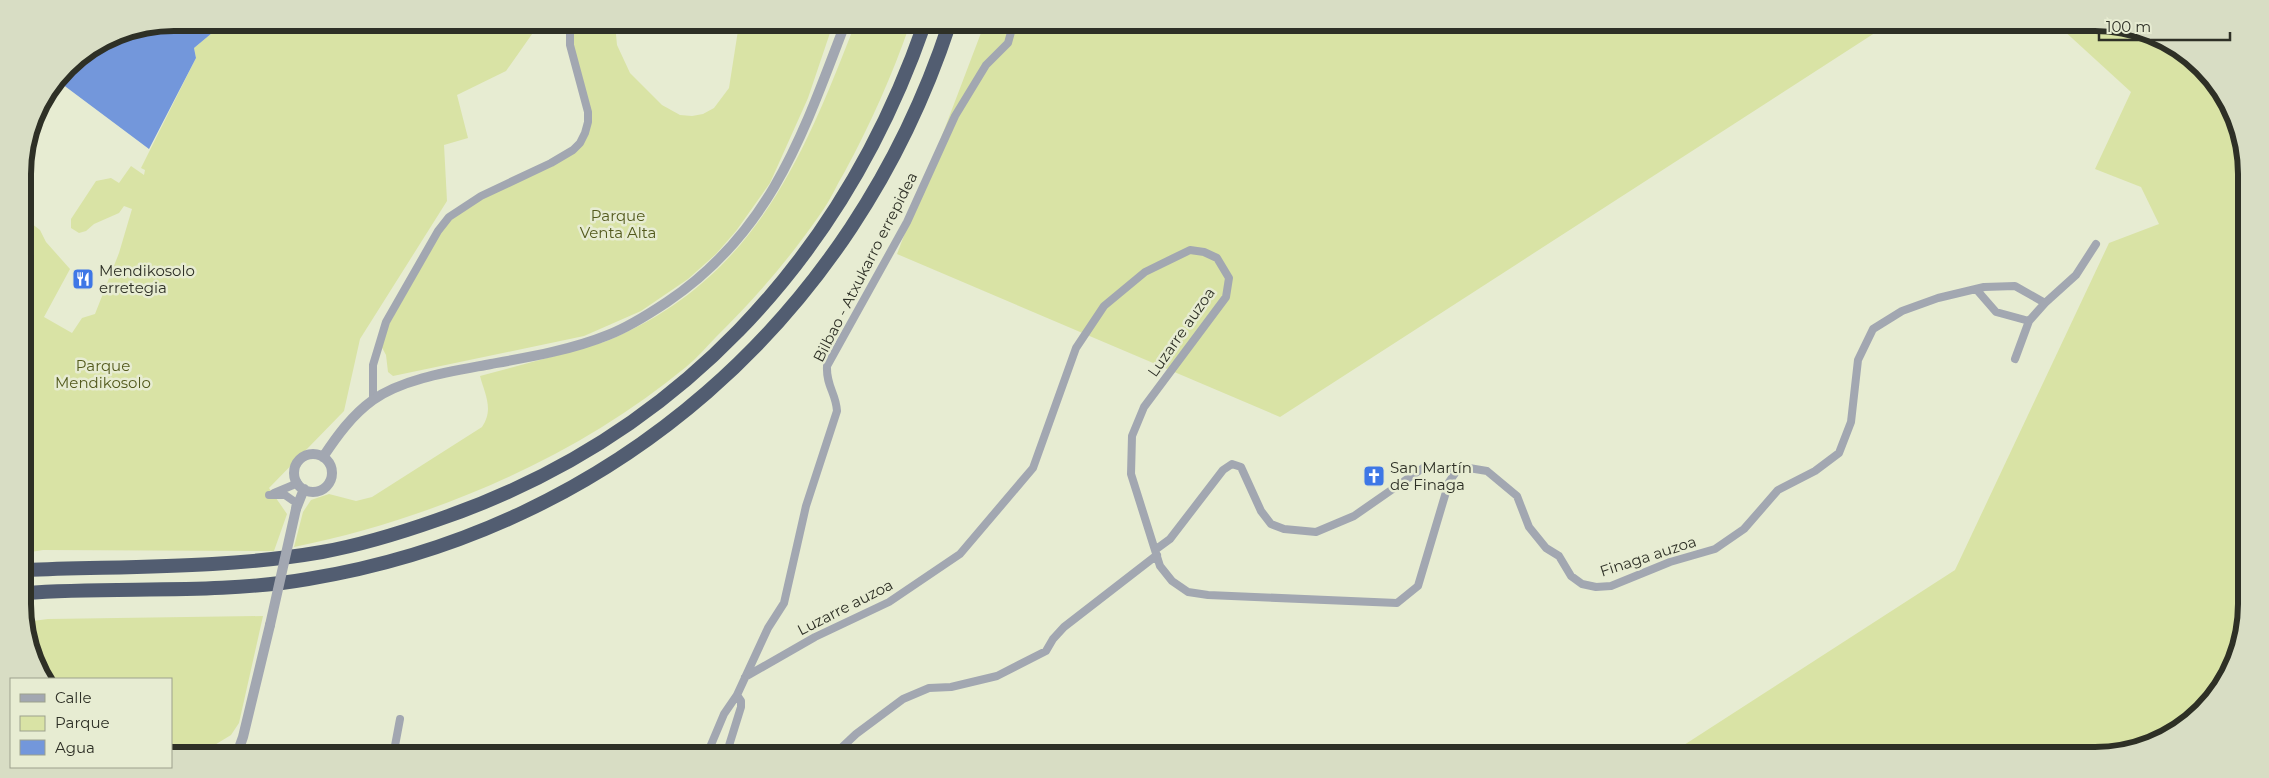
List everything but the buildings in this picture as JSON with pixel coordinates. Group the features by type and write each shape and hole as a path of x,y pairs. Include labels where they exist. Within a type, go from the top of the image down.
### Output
{"highway":[{"path":"31,570 227,564 324,551 408,531 470,510 540,478 597,446 652,407 718,352 767,300 796,265 834,212 870,150 902,83 921,32"},
{"path":"31,593 238,587 291,582 340,573 416,555 484,530 540,504 594,475 663,428 735,369 815,280 854,224 891,161 924,93 947,32"}],"street":[{"path":"373,400 373,365 386,322 416,266 449,217 481,196 566,154 580,143 588,122 588,112 570,45 570,32"},
{"path":"323,457 348,423 373,400 411,382 436,375 565,349 609,335 649,314 686,289 715,264 745,231 778,184 811,115 842,32"},
{"name":"Bilbao - Atxukarro errepidea","path":"710,747 724,714 737,695 768,628 784,603 806,506 837,411 836,402 826,379 827,366 907,222 955,116 986,65 1008,43 1011,32"},
{"path":"2015,359 2029,321 2045,303 2076,275 2096,244"},
{"name":"Luzarre auzoa","path":"745,677 815,637 889,602 960,554 1033,468 1076,348 1104,306 1145,272 1190,250 1204,252 1217,258 1228,278 1226,297 1144,407 1132,436 1131,474 1160,566 1172,581 1188,592 1208,595 1397,603 1418,586 1449,482 1458,469"},
{"path":"1976,289 2015,286 2045,303"},
{"path":"1976,289 1996,312 2029,321"},
{"name":"Finaga auzoa","path":"1156,552 1170,539 1223,470 1232,464 1241,467 1261,511 1271,524 1284,529 1316,532 1354,516 1423,468 1487,471 1518,496 1529,527 1546,548 1559,556 1571,576 1582,584 1596,587 1611,586 1670,562 1715,548 1744,529 1778,490 1815,471 1839,453 1851,422 1858,360 1873,329 1902,311 1938,298 1976,289"},
{"path":"239,747 248,720 270,625 296,509 301,486 295,470 302,458 315,454 323,457 332,471 330,481 321,490 310,491 301,486 267,496 284,495 289,497 295,502 296,509"},
{"path":"843,747 903,698 929,688 950,687 997,676 1046,650 1064,627 1156,552"},
{"path":"729,747 741,707 741,701 737,695"},
{"path":"395,747 400,719"}],"green space":[{"path":"1878,31 1280,417 897,254 982,32"},
{"path":"2064,31 2113,32 2132,36 2158,46 2174,55 2202,80 2214,95 2230,128 2237,156 2238,604 2233,641 2223,667 2214,683 2189,711 2174,723 2149,736 2113,746 1682,746 1955,570 2109,243 2159,224 2141,187 2095,169 2131,92"},
{"name":"Parque Mendikosolo","path":"213,32 534,32 506,71 457,95 468,138 444,145 447,201 360,339 344,411 269,488 287,514 274,551 43,550 31,552 32,224 40,230 46,242 70,269 44,317 72,333 82,318 95,314 119,253 132,209 124,206 119,213 79,233 71,228 71,219 96,181 111,178 119,183 131,166 144,175 145,170 141,168 196,58 194,48"},
{"name":"Parque Venta Alta","path":"571,32 616,32 617,45 630,73 662,105 680,115 692,116 703,114 714,108 729,88 738,32 830,32 808,98 770,183 736,231 716,254 688,279 641,311 584,336 393,376 388,372 386,355 379,342 449,217 573,150 588,122 570,45"},
{"path":"852,32 907,32 872,118 854,155 824,208 809,230 758,293 694,360 643,400 598,430 550,457 500,481 450,502 398,520 294,547 303,512 311,500 329,494 356,501 372,497 482,427 486,420 488,408 480,376 610,340 663,312 704,282 739,247 768,208 793,166 815,121"},
{"path":"263,616 239,723 231,735 213,747 172,747 172,678 52,678 39,650 33,621 48,619"}],"water":[{"path":"165,32 213,32 194,48 196,58 149,149 63,85 73,73 95,55 128,39 146,34"}],"place":[{"name":"Mendikosolo erretegia","path":"83,279"},
{"name":"San Martín de Finaga","path":"1374,476"}]}
